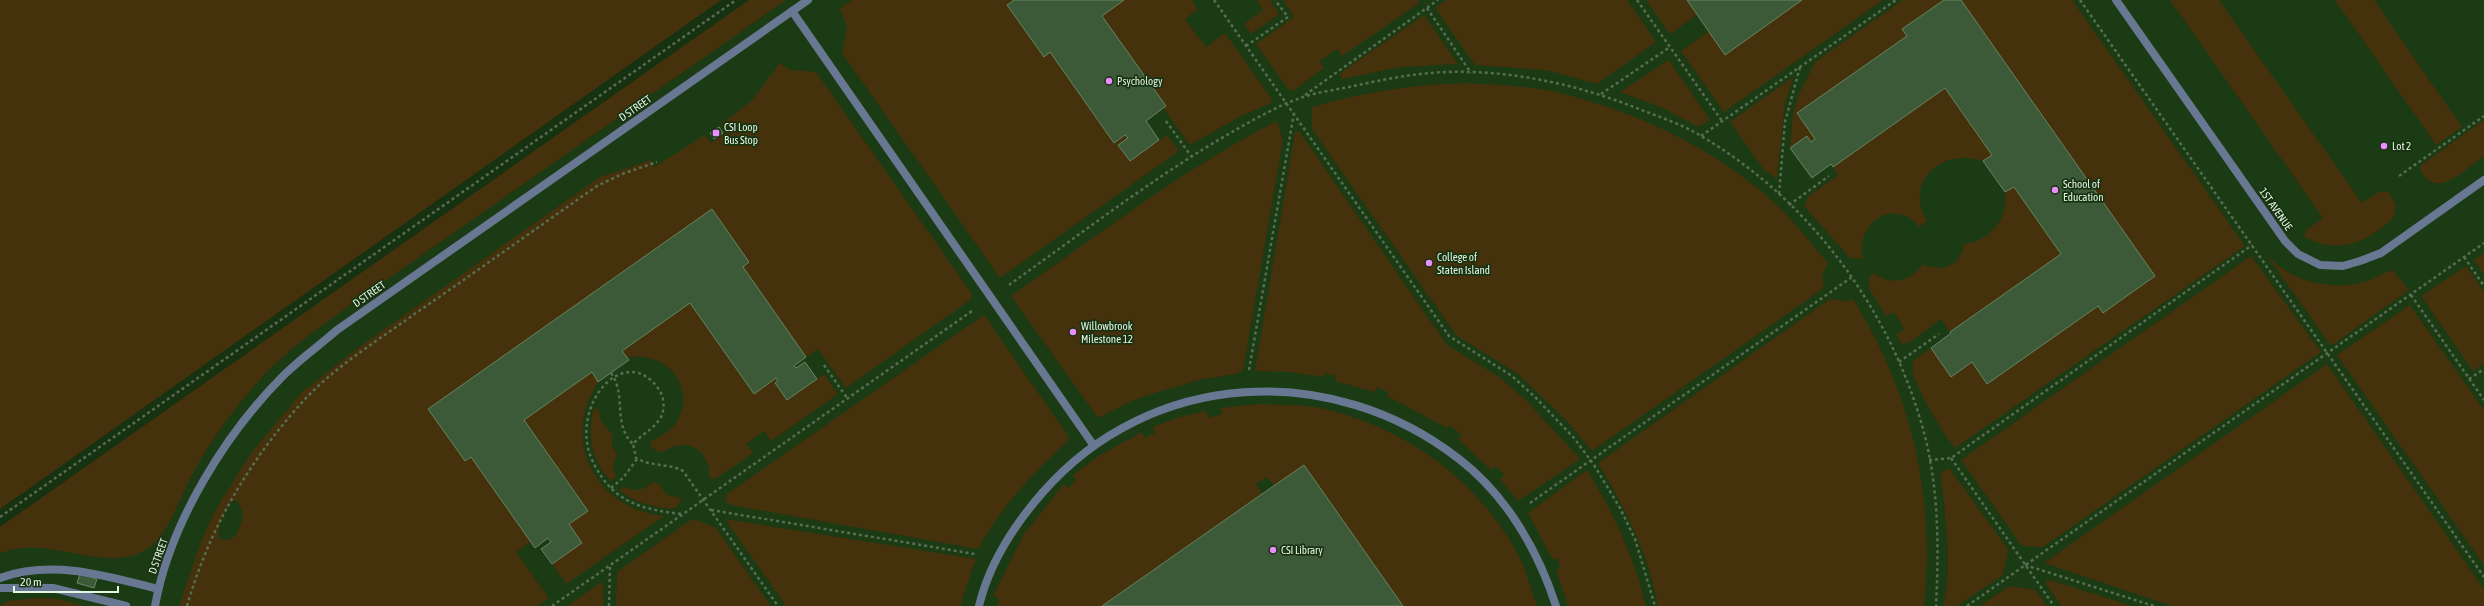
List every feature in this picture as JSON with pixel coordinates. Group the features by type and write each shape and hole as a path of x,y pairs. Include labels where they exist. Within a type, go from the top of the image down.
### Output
{"street":[{"name":"D STREET","path":"0,578 44,570 77,570 158,589 173,544 202,484 238,429 284,375 337,330 808,0"},
{"name":"1ST AVENUE","path":"2116,0 2285,241 2298,254 2320,265 2342,266 2381,253 2484,180"},
{"path":"792,11 1094,446"},
{"path":"979,606 997,558 1025,513 1057,477 1094,446 1137,420 1183,403 1245,392 1280,391 1329,396 1377,410 1420,432 1461,460 1496,495 1524,534 1547,578 1556,606"},
{"path":"0,588 53,588 126,606"},
{"path":"155,606 158,589"}],"path":[{"path":"0,517 736,0"},
{"path":"1214,0 1294,112 1449,336 1517,381 1558,419 1591,460 1620,508 1635,539 1655,606"},
{"path":"1246,46 1288,17 1275,0"},
{"path":"552,606 1191,156 1303,97 1438,0"},
{"path":"1637,0 1722,121"},
{"path":"1701,136 1896,0"},
{"path":"2080,0 2484,577"},
{"path":"1427,8 1471,73"},
{"path":"1600,94 1670,47"},
{"path":"1779,194 1785,122 1800,66"},
{"path":"1303,97 1390,78 1447,72 1503,74 1550,82 1600,94 1701,136 1739,160 1779,194 1808,223 1852,277 1875,313 1899,362 1922,424 1935,487 1939,546 1936,606"},
{"path":"1245,392 1294,112"},
{"path":"2399,176 2484,116"},
{"path":"1166,121 1191,156"},
{"path":"187,606 209,541 242,478 259,455 309,395 368,348 597,186 622,174 657,162"},
{"path":"1789,205 1829,176"},
{"path":"1967,606 2484,243"},
{"path":"1929,460 1951,458 2252,245"},
{"path":"2464,257 2484,286"},
{"path":"1512,516 1852,277"},
{"path":"2411,295 2484,400"},
{"path":"1899,362 1939,334"},
{"path":"824,366 847,398"},
{"path":"2470,379 2484,369"},
{"path":"611,373 619,390 621,425 633,444 633,453 639,459 647,463 676,467 683,471 778,606"},
{"path":"633,444 655,426 662,415 664,404 662,394 646,375 625,373 604,385 595,396 586,418 585,431 591,459 598,472 611,488 627,502 638,506 681,514"},
{"path":"1951,458 2054,606"},
{"path":"611,488 623,478 639,459"},
{"path":"711,510 997,558"},
{"path":"610,565 610,606"},
{"path":"2025,565 2154,606"}],"shaded area":[{"path":"0,0 721,0 0,509"},
{"name":"College of Staten Island","path":"749,0 2484,0 2484,606 0,606 0,527"},
{"path":"749,0 786,0 345,309 307,336 280,359 249,392 216,435 185,489 164,531 149,547 140,553 123,557 106,558 37,548 19,549 0,553 0,527"},
{"path":"852,0 1014,0 1007,5 1043,56 1050,52 1114,143 1125,135 1128,138 1118,145 1130,161 1167,135 1179,151 1000,278 842,53 847,28 840,8"},
{"path":"1124,0 1192,0 1198,9 1185,19 1206,47 1225,33 1271,98 1271,103 1241,116 1190,145 1163,108 1166,106 1102,16"},
{"path":"1256,0 1270,0 1279,14 1251,34 1244,24 1263,10"},
{"path":"1283,0 1418,0 1418,4 1342,56 1337,49 1320,61 1324,68 1293,91 1288,89 1256,44 1294,17"},
{"path":"1446,0 1627,0 1656,42 1597,84 1545,70 1475,65 1435,8"},
{"path":"1646,0 1687,0 1697,15 1670,34"},
{"path":"1802,0 1883,0 1724,112 1681,51 1709,31 1726,54"},
{"path":"1903,0 1944,0 1903,29 1907,36 1815,139 1811,142 1807,137 1790,148 1793,113 1799,94 1815,62"},
{"path":"1961,0 2072,0 2245,246 1955,448 1935,419 1915,380 1913,361 1931,348 1951,376 1972,362 1987,384 2098,306 2103,313 2155,276"},
{"path":"2170,0 2219,0 2362,203 2379,192 2388,192 2396,205 2394,217 2385,226 2364,239 2341,245 2317,243 2305,237 2305,231 2323,218"},
{"path":"2335,0 2374,0 2462,127 2436,145"},
{"path":"1424,15 1458,64 1400,67 1343,79 1339,74"},
{"path":"1669,60 1710,120 1698,127 1663,108 1620,92"},
{"path":"780,63 790,70 816,72 972,294 970,300 846,388 818,349 806,357 743,267 749,262 712,210 429,409 465,461 471,457 531,542 516,552 549,598 537,606 179,606 202,539 217,507 252,452 302,392 355,350 600,177 651,160 654,167 705,135 711,143 726,132 721,124 751,101","holes":["236,500 242,510 242,521 237,532 230,540 219,539 218,535 220,524 225,512 232,502"]},
{"path":"1793,77 1785,103 1777,179 1764,170 1730,122"},
{"path":"1469,83 1537,89 1587,100 1643,120 1697,147 1722,162 1746,180 1777,205 1792,221 1828,263 1822,276 1824,288 1592,451 1567,421 1518,374 1456,335 1312,129 1312,107 1351,97 1389,90 1428,85"},
{"path":"1945,88 1992,155 1983,161 1968,158 1954,159 1941,163 1931,171 1924,181 1920,193 1921,206 1927,221 1919,227 1910,218 1900,214 1890,214 1880,217 1871,224 1865,233 1862,245 1863,259 1850,258 1804,206 1809,196 1838,175 1833,167"},
{"path":"2484,120 2484,156 2460,175 2451,180 2442,183 2434,183 2427,178 2420,169 2421,165"},
{"path":"1277,121 1283,140 1243,370 1236,374 1199,380 1134,400 1098,418 1011,296 1175,181 1242,140"},
{"path":"1299,131 1447,345 1499,377 1526,400 1580,459 1518,501 1500,479 1504,475 1496,466 1491,470 1458,439 1462,435 1450,425 1447,428 1387,396 1388,392 1377,387 1375,392 1335,381 1336,376 1325,373 1324,377 1289,372 1255,371 1295,133"},
{"path":"2014,187 2061,254 1950,332 1941,319 1910,342 1902,344 1896,335 1904,329 1894,312 1886,316 1869,288 1869,278 1873,273 1887,280 1900,280 1912,275 1923,264 1937,268 1950,266 1959,258 1964,244 1974,242 1982,238 1996,227 2004,211 2005,192"},
{"path":"2263,250 2273,261 2285,270 2310,282 2339,285 2353,284 2367,281 2393,270 2409,290 2331,346"},
{"path":"2484,253 2484,275 2474,260"},
{"path":"2251,256 2321,352 2043,547 2022,546 1961,460"},
{"path":"2466,266 2484,292 2484,364 2473,371 2421,296"},
{"path":"1830,299 1845,301 1853,299 1891,371 1904,408 1915,446 1922,485 1926,524 1927,565 1924,606 1658,606 1649,568 1635,532 1618,497 1598,463"},
{"path":"690,303 753,394 776,378 788,400 824,374 838,394 771,441 764,431 746,444 753,453 715,479 709,478 706,459 695,448 688,445 679,445 662,453 652,448 650,441 668,432 678,419 683,404 682,389 675,375 664,364 648,358 627,357 622,351"},
{"path":"2410,305 2484,410 2484,565 2337,355"},
{"path":"984,315 1069,437 1067,442 1042,466 1007,505 978,549 731,505 725,501 727,494"},
{"path":"2327,364 2484,589 2484,606 2172,606 2044,563"},
{"path":"592,372 598,382 587,404 583,427 584,448 591,468 603,486 620,500 640,511 664,516 566,584 552,564 582,543 569,524 588,510 524,420"},
{"path":"1258,404 1317,407 1354,418 1382,429 1409,443 1434,459 1458,478 1479,499 1498,523 1519,556 1528,577 1537,606 1403,606 1304,465 1274,486 1267,477 1256,484 1262,494 1102,606 997,606 999,598 993,596 1024,534 1064,484 1068,488 1076,480 1072,476 1097,457 1142,432 1144,438 1155,433 1153,427 1159,424 1199,412 1206,411 1208,418 1222,414 1220,408"},
{"path":"598,408 601,421 612,434 612,446 617,454 613,466 616,477 611,481 599,466 595,457 591,439 591,420 593,410"},
{"path":"1949,468 2008,549 2003,575 1957,606 1944,606 1948,573 1948,556 1940,473"},
{"path":"1587,470 1606,502 1622,536 1636,570 1646,606 1568,606 1556,570 1561,568 1557,558 1553,560 1528,513"},
{"path":"652,482 658,483 667,495 682,498 678,505 673,509 651,506 632,499 620,491 623,486 635,490 642,489"},
{"path":"692,519 715,527 771,606 616,606 617,572"},
{"path":"725,519 976,559 960,606 786,606"},
{"path":"2047,580 2132,606 2061,606 2046,584"},
{"path":"603,581 603,606 567,606"},
{"path":"2009,586 2035,590 2047,606 1980,606"},
{"path":"37,598 59,599 84,606 0,606 7,601"}],"building":[{"name":"Psychology","path":"1014,0 1124,0 1102,16 1166,106 1146,121 1159,140 1130,161 1118,145 1128,138 1125,135 1114,143 1050,52 1044,57 1007,5"},
{"path":"1687,0 1802,0 1725,55"},
{"name":"School of Education","path":"1944,0 1961,0 2155,276 2103,313 2098,306 1987,384 1972,362 1951,377 1931,348 1951,333 1950,332 2061,254 2014,187 2005,192 1983,161 1992,155 1945,88 1833,167 1831,164 1812,178 1790,148 1807,136 1811,142 1815,139 1797,113 1907,36 1902,29"},
{"path":"719,127 723,133 714,139 710,133"},
{"path":"712,209 749,262 743,267 806,357 794,366 796,368 805,362 817,379 787,400 775,383 778,381 776,378 754,394 690,303 622,351 629,360 598,382 592,372 524,420 588,511 569,524 582,543 552,564 541,549 551,542 548,538 535,548 471,457 465,461 428,409"},
{"name":"CSI Library","path":"1304,465 1403,606 1102,606 1262,494"},
{"path":"80,574 97,579 94,588 77,583"}],"place":[{"name":"Psychology","path":"1109,81"},
{"name":"CSI Loop Bus Stop","path":"716,133"},
{"name":"Lot 2","path":"2384,146"},
{"name":"School of Education","path":"2055,190"},
{"name":"College of Staten Island","path":"1429,263"},
{"name":"Willowbrook Milestone 12","path":"1073,332"},
{"name":"CSI Library","path":"1273,550"}]}
